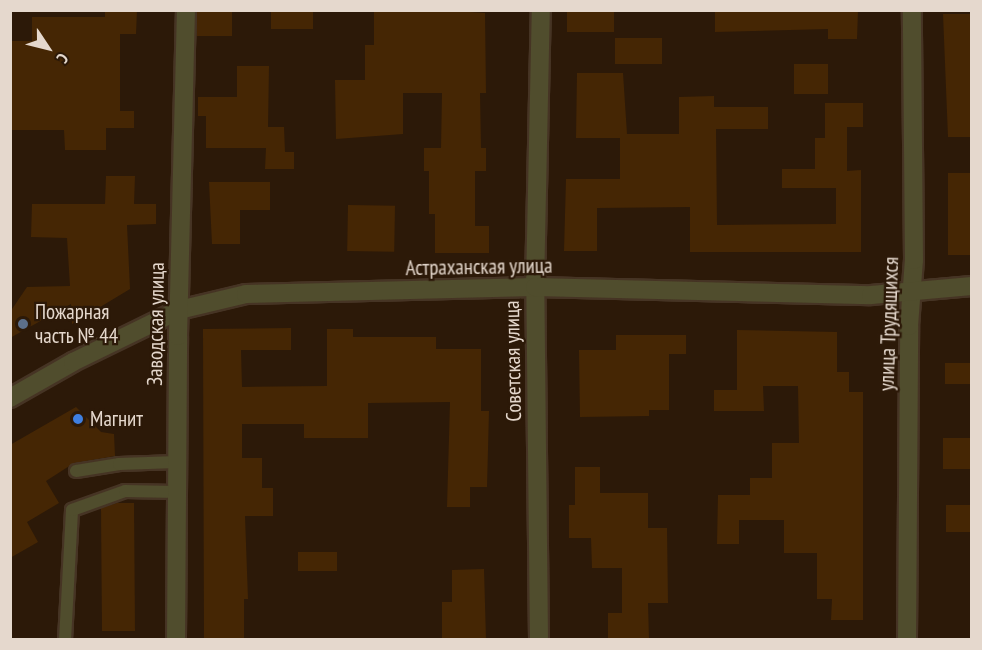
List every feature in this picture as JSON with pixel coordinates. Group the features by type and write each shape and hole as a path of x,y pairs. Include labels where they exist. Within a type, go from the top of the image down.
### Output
{"street":[{"name":"Заводская улица","path":"176,639 176,492 186,10"},
{"name":"Советская улица","path":"539,639 535,287 541,10"},
{"name":"улица Трудящихся","path":"907,639 912,290 912,10"},
{"name":"Астраханская улица","path":"10,398 73,362 179,310 246,294 535,287 871,295 972,286"}],"lane":[{"path":"76,471 119,464 177,462"},
{"path":"65,639 72,510 125,491 176,492"}],"building":[{"path":"105,10 137,10 136,34 120,34 120,111 134,111 134,128 106,128 106,150 65,150 64,130 10,130 10,41 32,41 32,17 105,17"},
{"path":"271,10 313,10 313,29 271,29"},
{"path":"439,10 485,13 486,93 480,93 481,148 486,148 486,171 475,171 475,226 489,226 489,253 435,253 435,214 429,214 429,171 424,171 424,148 441,148 442,93 403,93 403,134 336,139 335,80 365,80 365,45 374,45 374,11"},
{"path":"567,10 614,10 614,32 567,32"},
{"path":"715,10 858,11 857,39 828,39 828,29 715,32"},
{"path":"197,11 232,11 232,36 197,36"},
{"path":"943,14 972,14 972,137 948,137"},
{"path":"615,38 662,38 662,64 615,64"},
{"path":"794,64 828,64 828,94 794,94"},
{"path":"237,66 269,66 268,127 284,127 285,152 294,152 294,169 265,169 266,148 206,148 206,116 198,116 198,97 237,97"},
{"path":"577,73 623,73 627,134 679,134 679,97 714,96 714,107 768,107 768,129 716,129 717,225 836,224 836,188 782,188 782,169 815,169 815,138 825,138 825,103 863,103 863,127 847,127 847,171 861,170 861,252 690,252 690,207 597,208 597,251 564,251 566,179 620,179 620,138 576,138"},
{"path":"948,173 972,173 972,255 948,255"},
{"path":"106,176 135,176 134,204 156,204 156,224 127,225 130,289 72,324 71,304 10,338 10,312 27,287 70,286 67,238 31,237 32,204 105,204"},
{"path":"209,182 270,182 270,210 240,210 240,244 212,244"},
{"path":"348,205 395,206 394,252 347,251"},
{"path":"291,328 291,350 241,350 242,387 327,386 327,329 353,329 353,337 436,337 436,349 481,349 481,411 489,411 487,487 470,487 470,507 447,507 450,402 368,403 368,438 304,438 304,424 242,424 242,458 262,458 262,488 273,488 273,516 245,516 248,599 244,599 244,639 204,639 203,329"},
{"path":"737,330 837,332 837,372 849,372 849,392 863,392 863,620 831,620 832,599 817,599 817,553 784,553 784,520 739,520 739,544 717,544 718,495 750,495 750,478 772,478 772,443 799,443 798,386 763,386 764,411 714,411 714,390 737,390"},
{"path":"616,335 686,335 686,354 669,354 669,410 649,410 649,416 580,417 579,350 616,350"},
{"path":"945,363 972,363 972,384 945,384"},
{"path":"76,407 101,432 114,434 115,456 74,463 46,481 59,503 27,522 38,542 10,558 10,445"},
{"path":"943,438 972,438 972,469 943,469"},
{"path":"575,467 600,467 600,493 648,493 648,528 667,528 668,603 648,603 649,639 608,639 608,613 622,613 622,568 592,568 591,538 569,538 569,505 575,505"},
{"path":"117,503 134,503 135,631 102,631 101,508"},
{"path":"946,505 972,505 972,532 946,532"},
{"path":"298,552 337,552 337,571 298,571"},
{"path":"484,569 486,639 442,639 442,602 452,602 452,570"}],"place":[{"name":"Пожарная часть № 44","path":"23,324"},
{"name":"Магнит","path":"78,419"}]}
